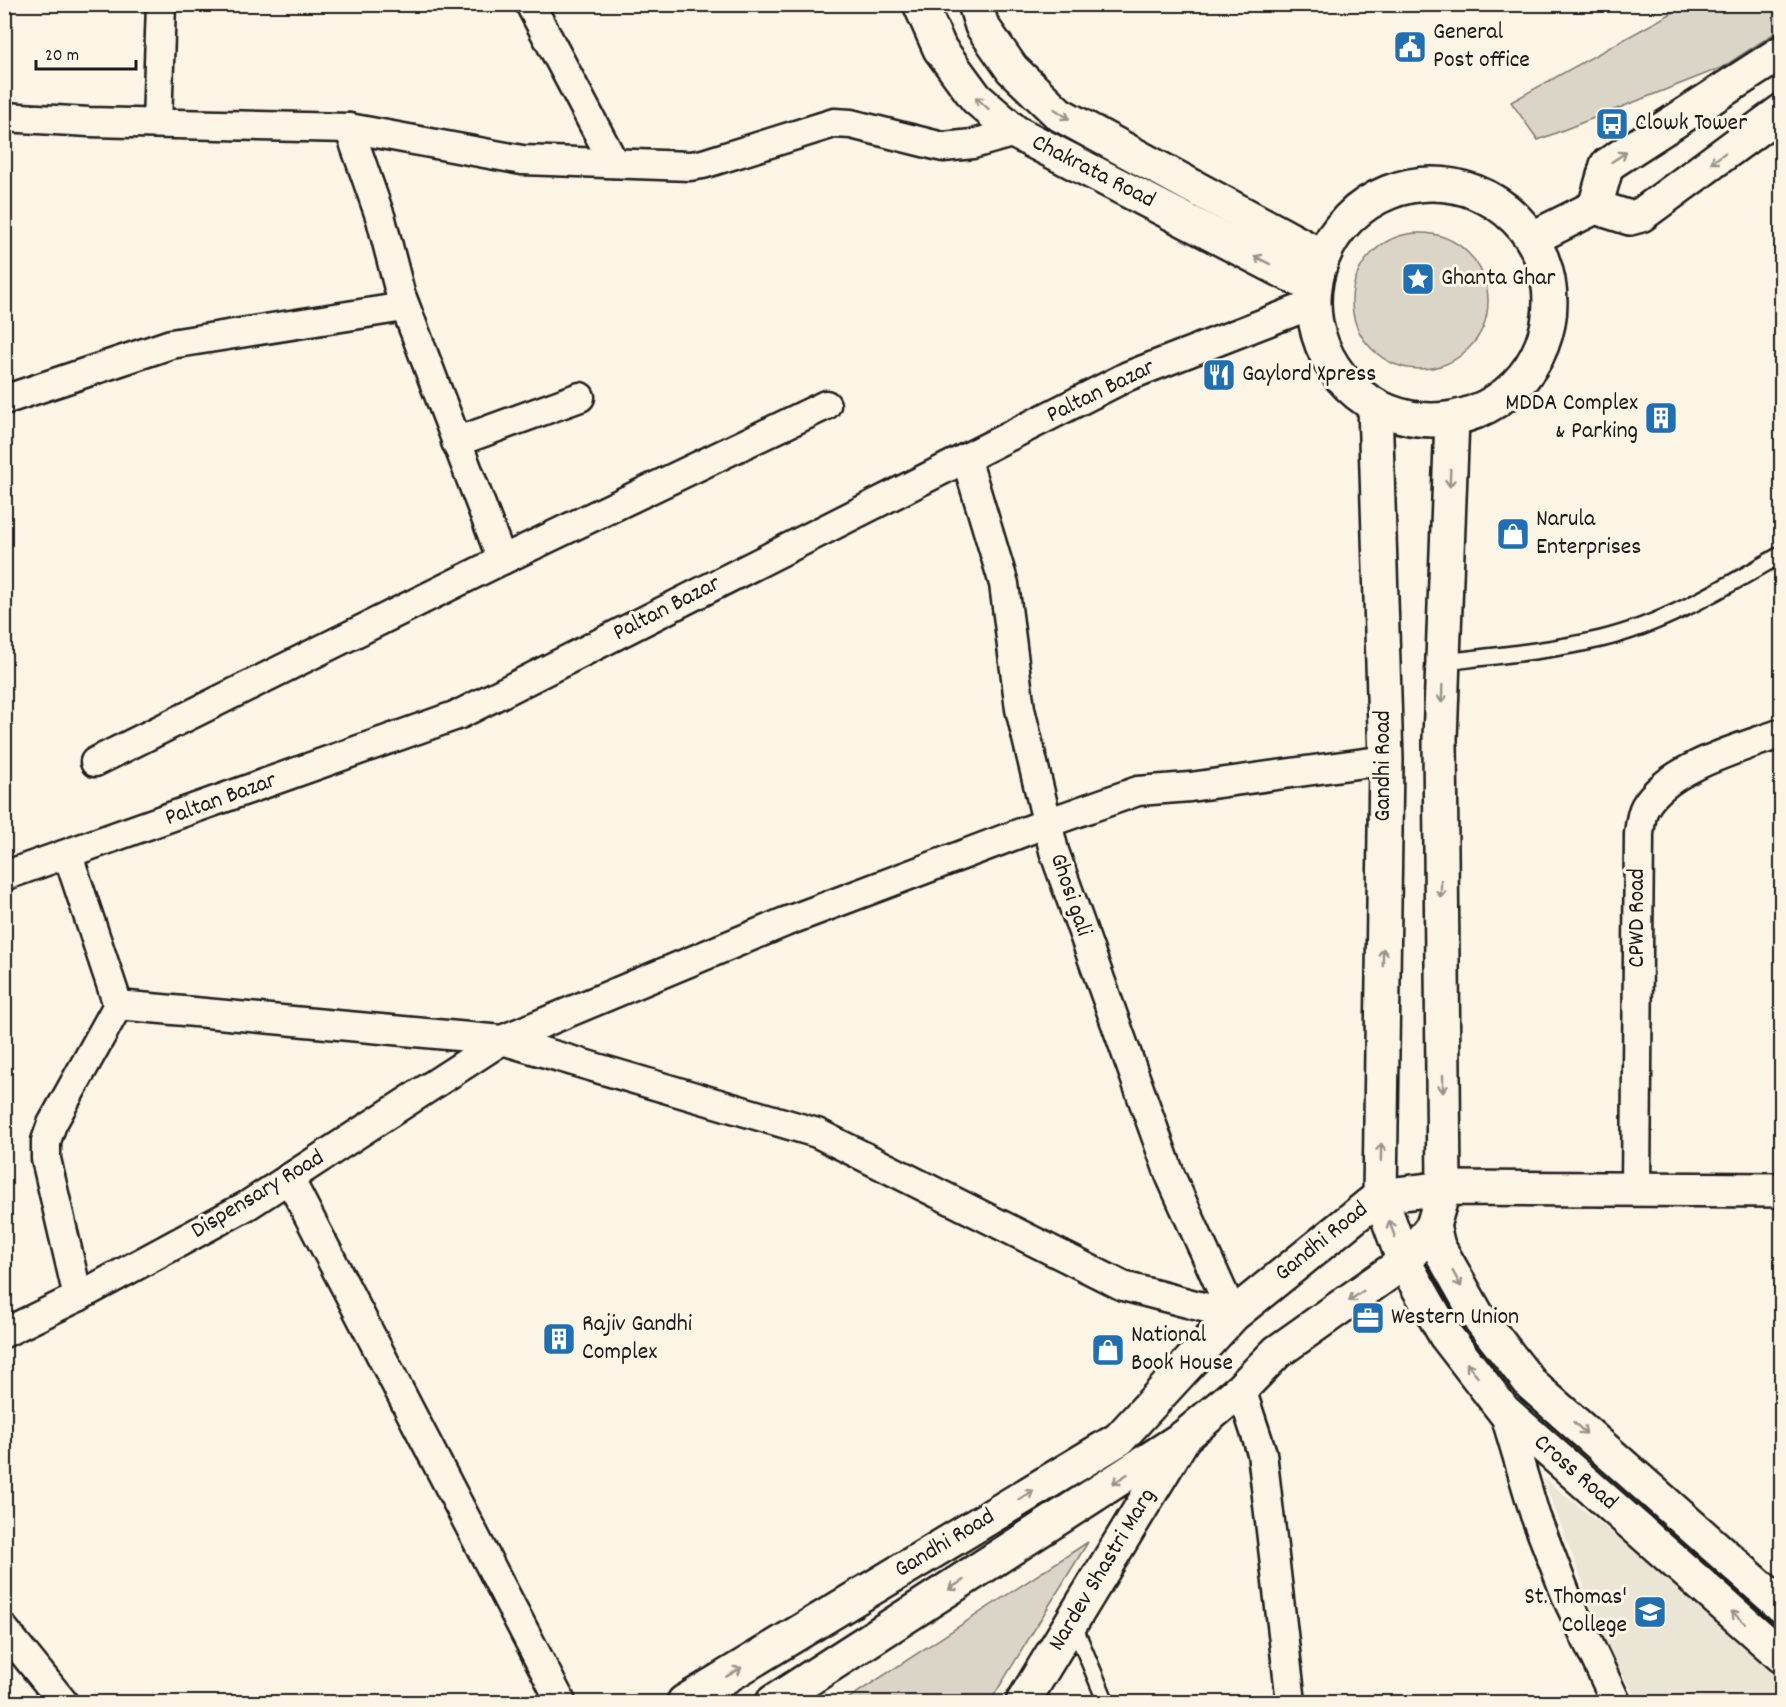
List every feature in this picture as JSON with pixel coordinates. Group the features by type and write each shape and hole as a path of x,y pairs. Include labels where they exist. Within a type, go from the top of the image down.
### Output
{"main road":[{"name":"Chakrata Road","path":"920,4 940,49 976,98 1015,132 1316,282"},
{"name":"Chakrata Road","path":"975,4 982,26 1012,69 1059,114 1316,282"},
{"path":"1595,207 1607,165 1782,52"},
{"path":"1533,238 1595,207 1630,218 1641,215 1782,111"},
{"path":"1439,183 1476,191 1508,210 1533,238 1548,274 1551,313 1541,351 1520,383 1489,407 1452,419 1412,419 1375,406 1349,387 1330,363 1317,334 1316,282 1339,226 1368,201 1402,186 1439,183"},
{"name":"Gandhi Road","path":"684,1702 1119,1439 1233,1315 1380,1196 1386,760 1375,406"},
{"path":"1433,1226 1444,1188 1440,751 1452,419"},
{"path":"1380,1196 1444,1188 1782,1190"},
{"name":"Cross Road","path":"1380,1196 1404,1262 1446,1336 1504,1411 1782,1656"},
{"name":"Gandhi Road","path":"774,1702 1184,1437 1241,1389 1277,1352 1404,1262 1433,1226"},
{"name":"Cross Road","path":"1433,1226 1438,1246 1477,1315 1532,1385 1782,1606"},
{"name":"Nardev Shastri Marg","path":"1023,1702 1184,1437"}],"street":[{"path":"157,123 161,4"},
{"path":"530,4 614,163"},
{"path":"4,117 348,128 522,160 690,166 703,164 834,123 851,124 943,147 973,144 1015,132"},
{"path":"4,400 171,344 398,308 403,304 402,298 381,219 348,128"},
{"name":"Paltan Bazar","path":"4,876 460,714 1316,282"},
{"path":"402,298 502,560"},
{"path":"456,442 580,397"},
{"path":"95,762 502,560 826,405"},
{"name":"Ghosi gali","path":"966,458 1004,584 1020,709 1054,851 1170,1175 1233,1315"},
{"name":"CPWD Road","path":"1636,1189 1639,834 1645,807 1665,784 1690,768 1782,733"},
{"name":"Dispensary Road","path":"4,1333 78,1297 248,1205 502,1041 785,922 1138,791 1190,787 1386,760"},
{"path":"68,855 118,1005 52,1124 46,1141 46,1159 78,1297"},
{"path":"118,1005 502,1041 817,1133 1123,1286 1233,1315"},
{"path":"290,1178 561,1702"},
{"path":"1241,1389 1262,1454 1291,1702"},
{"path":"1504,1411 1535,1515 1568,1600 1616,1702"},
{"path":"4,1629 63,1702"}],"lane":[{"path":"1443,662 1521,653 1602,639 1665,617 1782,554"},
{"path":"1072,1621 1106,1702"}],"shaded area":[{"path":"1688,4 1781,5 1781,29 1723,67 1538,140 1511,102"},
{"path":"1420,233 1446,238 1468,253 1483,275 1488,301 1483,327 1468,349 1446,364 1420,369 1394,364 1372,349 1357,327 1352,301 1357,275 1372,253 1394,238"},
{"name":"St. Thomas' College","path":"1543,1478 1661,1571 1781,1681 1781,1702 1639,1702 1610,1654"},
{"path":"1088,1542 990,1702 843,1702"}],"place":[{"name":"General Post office","path":"1410,47"},
{"name":"Clowk Tower","path":"1612,124"},
{"name":"Ghanta Ghar","path":"1418,279"},
{"name":"Gaylord Xpress","path":"1219,375"},
{"name":"MDDA Complex & Parking","path":"1661,418"},
{"name":"Narula Enterprises","path":"1513,534"},
{"name":"Western Union","path":"1368,1318"},
{"name":"Rajiv Gandhi Complex","path":"559,1339"},
{"name":"National Book House","path":"1108,1350"},
{"name":"St. Thomas' College","path":"1650,1612"}]}
